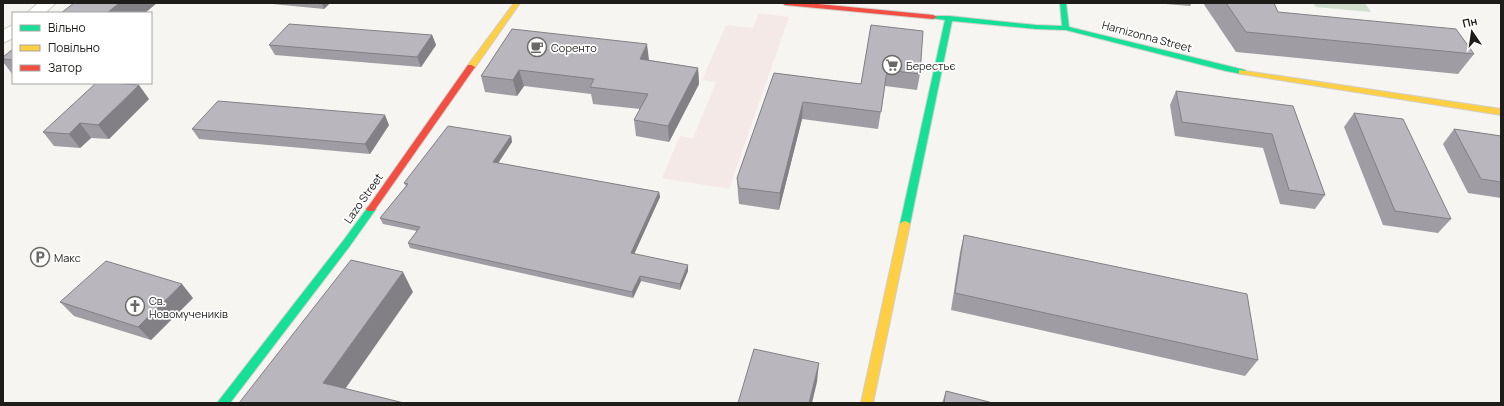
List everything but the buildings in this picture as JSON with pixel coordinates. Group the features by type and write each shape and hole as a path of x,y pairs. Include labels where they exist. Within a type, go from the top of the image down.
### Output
{"street":[{"path":"36,12 48,3"},
{"name":"Lazo Street","path":"223,403 346,244 517,3"},
{"name":"Harnizonna Street","path":"785,3 1036,27 1066,28 1226,69 1501,112"},
{"path":"1063,3 1066,28"},
{"path":"867,403 949,18"},
{"path":"3,38 12,31"}],"shaded area":[{"path":"759,13 789,17 729,189 662,178 680,136 693,138 716,82 702,80 726,25 753,28"}],"green space":[{"path":"1313,3 1365,3 1371,12 1316,7"}],"traffic: fast":[{"path":"1063,3 1066,28"},
{"path":"933,17 1036,27 1066,28 1242,72"},
{"path":"905,224 949,18"},
{"path":"223,403 346,244 371,209"}],"traffic: slow":[{"path":"471,67 517,3"},
{"path":"1242,72 1501,112"},
{"path":"867,403 905,224"}],"traffic: jam":[{"path":"785,3 933,17"},
{"path":"371,209 471,67"}],"place":[{"name":"Соренто","path":"537,47"},
{"name":"Берестьє","path":"892,65"},
{"name":"Макс","path":"40,257"},
{"name":"Св. Новомучеників","path":"135,306"}]}
